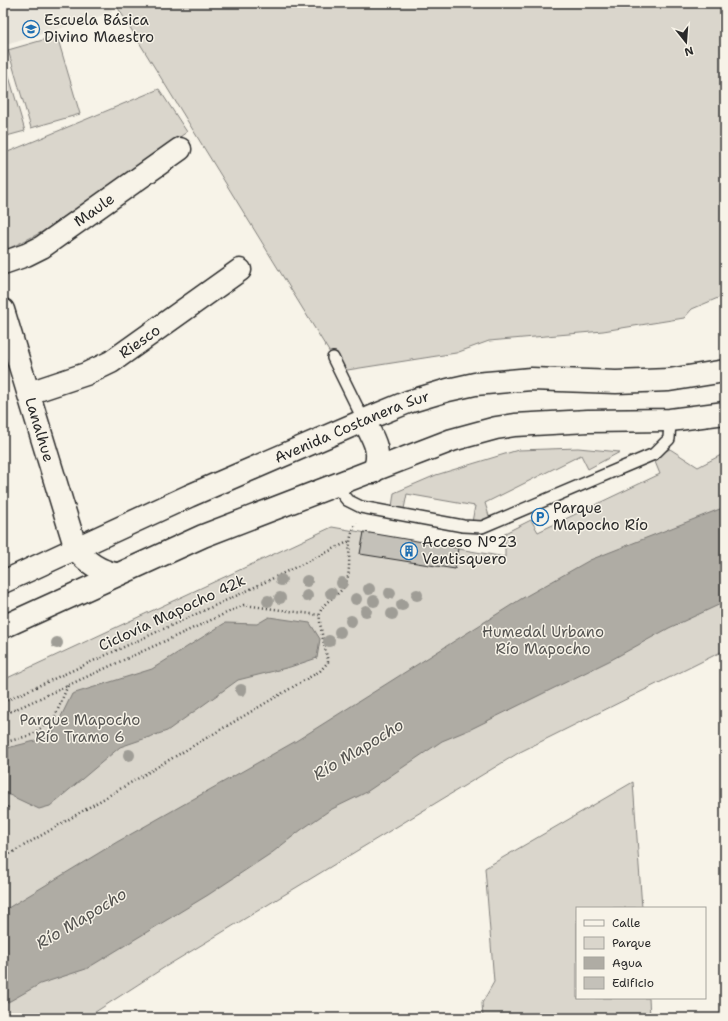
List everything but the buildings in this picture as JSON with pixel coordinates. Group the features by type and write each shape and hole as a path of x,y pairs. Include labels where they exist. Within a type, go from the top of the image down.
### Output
{"street":[{"name":"Maule","path":"3,263 26,255 42,247 180,148"},
{"name":"Riesco","path":"29,393 105,366 240,270"},
{"name":"Lanalhue","path":"4,317 29,393 76,549"},
{"name":"Avenida Costanera Sur","path":"3,582 189,496 408,402 448,390 475,384 531,379 642,382 675,380 725,371"},
{"path":"3,627 116,574 203,536 335,485 373,472 429,448 496,428 552,422 670,420 725,412"},
{"path":"364,421 378,450 377,462 373,472"},
{"path":"76,549 90,564 107,573 116,574"}],"lane":[{"path":"333,358 364,421"},
{"path":"335,485 347,500 369,508 463,526 482,527 632,465 654,454 669,439 670,420"}],"path":[{"path":"3,858 320,671 328,662 319,615 322,607 340,592 346,583 350,541 354,527 369,508"},
{"name":"Ciclovía Mapocho 42k","path":"3,702 238,595 350,541"},
{"path":"3,715 244,605 319,615"},
{"path":"3,743 31,735 54,719 69,685"},
{"path":"3,814 8,805"}],"shaded area":[{"name":"Escuela Básica Divino Maestro","path":"3,3 107,3 113,12 3,46"}],"green space":[{"path":"115,3 725,3 725,295 692,309 684,318 603,331 489,341 456,353 341,371"},
{"path":"57,36 80,114 31,128 8,50"},
{"path":"3,56 25,131 3,137"},
{"path":"159,89 187,132 42,232 8,249 3,234 3,154"},
{"path":"578,448 620,452 588,469 581,455 485,503 490,519 472,522 475,506 407,494 404,509 392,507 394,493 436,475 518,450"},
{"name":"Humedal Urbano Río Mapocho","path":"670,449 698,467 725,453 725,650 520,752 165,967 86,1018 3,1018 3,680 332,527 505,557 505,533 531,520 538,532 660,474 653,457"},
{"path":"633,782 642,907 576,907 576,999 649,999 650,1018 483,1018 482,1003 494,982 485,868"}],"water":[{"name":"Río Mapocho","path":"725,507 725,602 669,628 611,660 471,729 442,741 365,793 330,810 273,852 208,895 86,969 40,984 3,1005 3,911 117,842 296,741 521,599 590,560"},
{"path":"269,617 310,623 320,639 317,658 290,667 238,680 167,731 120,747 50,806 39,809 3,792 3,749 51,737 72,694 152,669 225,623 257,624"}],"place":[{"name":"Escuela Básica Divino Maestro","path":"31,29"},
{"name":"Parque Mapocho Río","path":"540,517"},
{"name":"Acceso N°23 Ventisquero","path":"409,551"}],"park label":[{"name":"Parque Mapocho Río Tramo 6","path":"80,728"}]}
